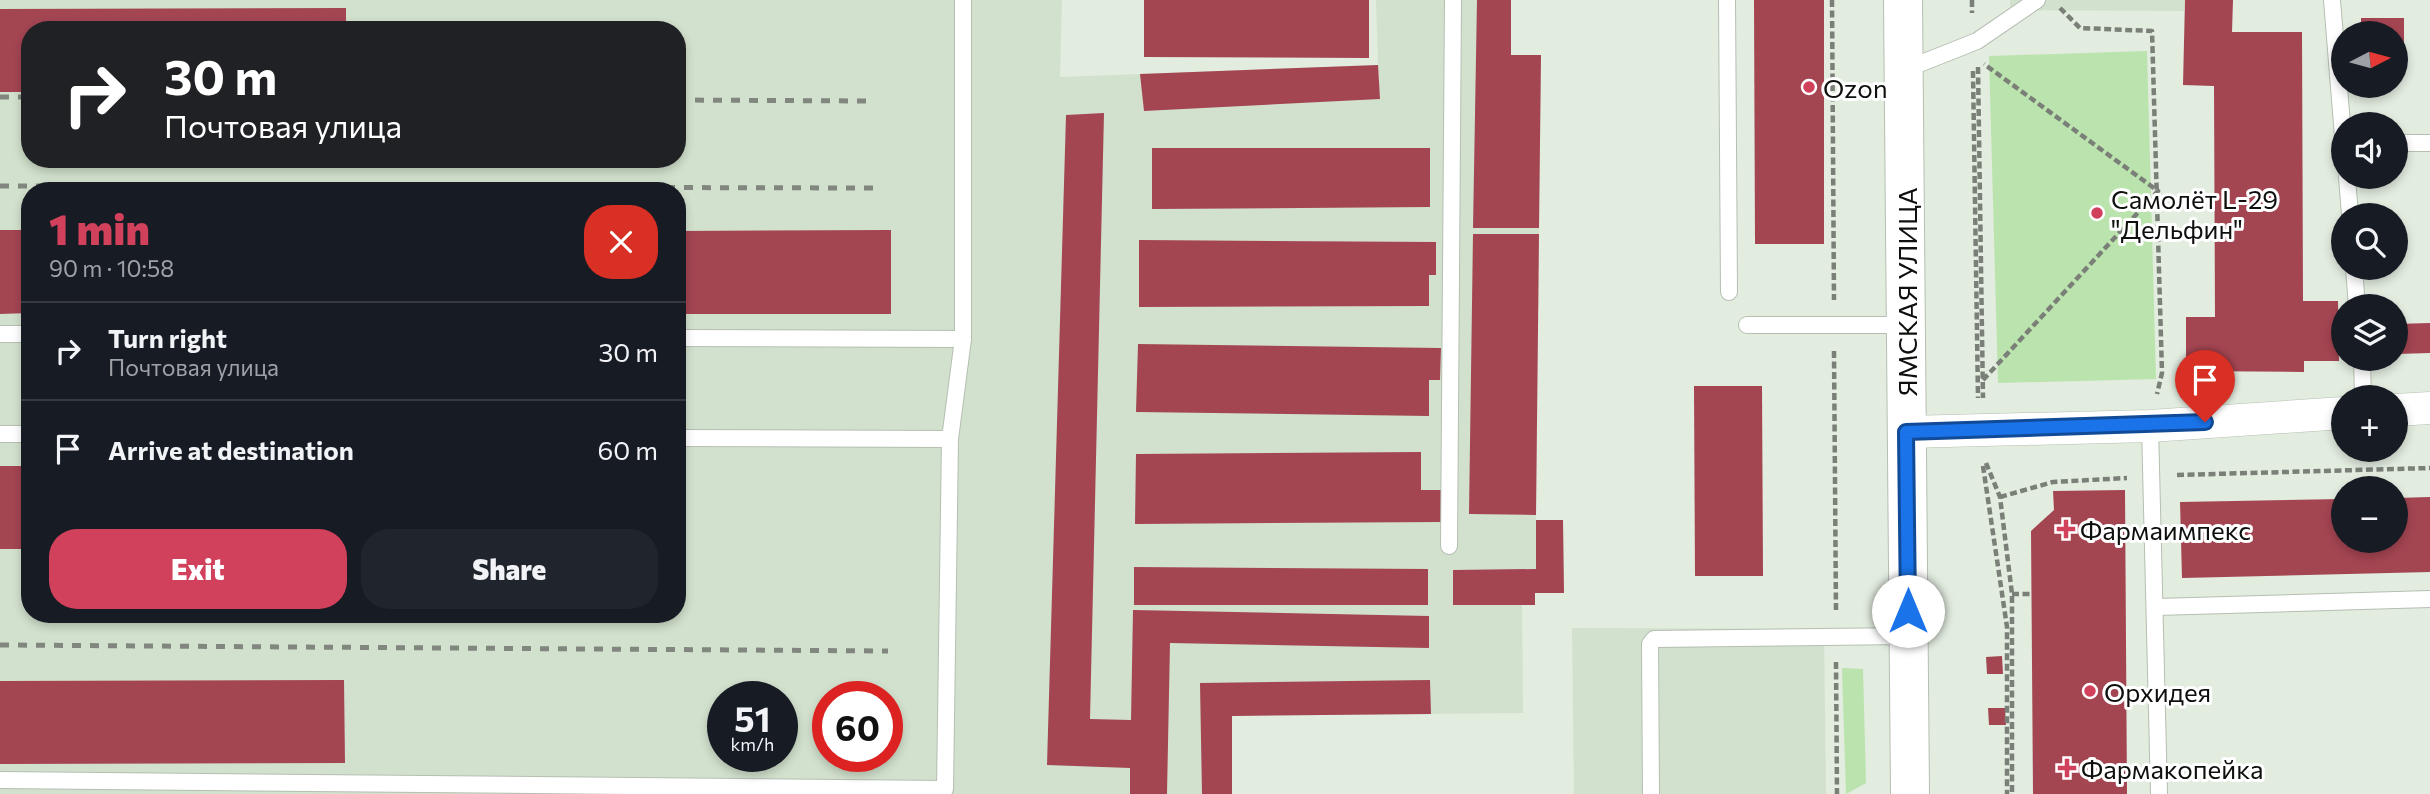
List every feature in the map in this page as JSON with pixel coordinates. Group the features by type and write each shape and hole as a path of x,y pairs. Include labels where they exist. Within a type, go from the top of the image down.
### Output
{"main road":[{"name":"ЯМСКАЯ УЛИЦА","path":"1903,0 1910,794"}],"street":[{"path":"2408,409 2430,408"},
{"path":"1906,432 2150,426 2331,414"}],"lane":[{"path":"0,780 945,789 950,439 963,339 963,0"},
{"path":"1449,546 1454,0"},
{"path":"1727,0 1729,292"},
{"path":"1904,69 1978,41 2038,0"},
{"path":"2332,0 2341,112"},
{"path":"2408,144 2430,143"},
{"path":"1747,326 1907,325"},
{"path":"0,334 21,334"},
{"path":"686,338 963,339"},
{"path":"2150,426 2157,607 2159,794"},
{"path":"0,434 21,434"},
{"path":"686,438 950,439"},
{"path":"2157,607 2430,599"},
{"path":"1651,794 1650,644 1654,639 1908,636"}],"path":[{"path":"1832,0 1837,794"},
{"path":"1977,0 1978,41"},
{"path":"2053,0 2080,28 2152,31 2162,373 2150,426"},
{"path":"2012,794 2012,594 2000,497 1986,468 1984,429 1978,60 2158,191"},
{"path":"1983,380 2158,191"},
{"path":"2000,497 2053,482 2430,468"},
{"path":"2012,594 2031,594"}],"shaded area":[{"path":"0,0 1062,0 1060,77 1378,65 1376,0 1511,0 1511,55 1541,55 1536,520 1563,520 1564,593 1535,593 1535,605 1522,605 1523,713 1232,716 1232,794 0,794"},
{"path":"2010,0 2185,0 2184,11 2010,10"},
{"path":"1572,628 1824,629 1826,794 1574,794"}],"green space":[{"path":"2147,51 2156,379 1998,383 1989,56"},
{"path":"1842,668 1863,669 1866,783 1846,794"}],"building":[{"path":"1144,0 1369,0 1369,58 1144,57"},
{"path":"1477,0 1511,0 1511,55 1541,55 1539,228 1473,228"},
{"path":"1754,0 1824,0 1824,244 1755,244"},
{"path":"2185,0 2233,0 2232,32 2302,32 2303,301 2331,301 2331,361 2304,361 2304,372 2186,371 2186,317 2215,317 2214,86 2183,85"},
{"path":"346,8 346,21 21,21 21,92 0,92 0,9"},
{"path":"2361,18 2404,18 2404,21 2361,21"},
{"path":"1378,65 1380,99 1144,111 1140,74"},
{"path":"1104,113 1090,719 1131,720 1133,610 1429,616 1429,648 1170,643 1167,794 1130,794 1130,768 1047,765 1066,115"},
{"path":"1152,148 1430,148 1430,207 1152,209"},
{"path":"0,230 21,230 21,313 0,314"},
{"path":"891,230 891,314 686,314 686,231"},
{"path":"1473,234 1539,234 1536,515 1469,514"},
{"path":"1139,240 1436,242 1436,275 1429,275 1429,306 1139,307"},
{"path":"2430,323 2430,353 2408,354 2408,324"},
{"path":"1138,344 1441,348 1440,380 1429,380 1429,416 1136,412"},
{"path":"1694,386 1762,386 1763,576 1695,576"},
{"path":"1421,452 1421,490 1442,490 1442,522 1135,524 1136,454"},
{"path":"0,466 21,466 21,549 0,549"},
{"path":"2125,490 2127,794 2033,794 2031,531 2054,510 2053,491"},
{"path":"2430,497 2430,572 2182,578 2180,502 2331,499 2331,553 2408,553 2408,498"},
{"path":"1536,520 1563,520 1564,593 1535,593 1535,605 1453,605 1453,570 1536,569"},
{"path":"1134,567 1428,569 1428,605 1134,605"},
{"path":"2002,656 2003,674 1987,674 1986,657"},
{"path":"344,680 345,763 0,764 0,681"},
{"path":"1430,680 1431,714 1232,716 1232,794 1202,794 1200,683"},
{"path":"1988,708 2005,708 2006,725 1989,725"}],"railway":[{"path":"0,97 21,97"},
{"path":"686,100 869,101"},
{"path":"0,186 21,186"},
{"path":"686,188 873,188"},
{"path":"0,645 888,651"}],"place":[{"name":"Ozon","path":"1809,87"},
{"name":"Самолёт L-29 \"Дельфин\"","path":"2097,213"},
{"name":"Фармаимпекс","path":"2066,529"},
{"name":"Орхидея","path":"2090,691"},
{"name":"Фармакопейка","path":"2067,768"}],"route":[{"path":"1908,611 1906,432 2150,426 2205,422"}]}
